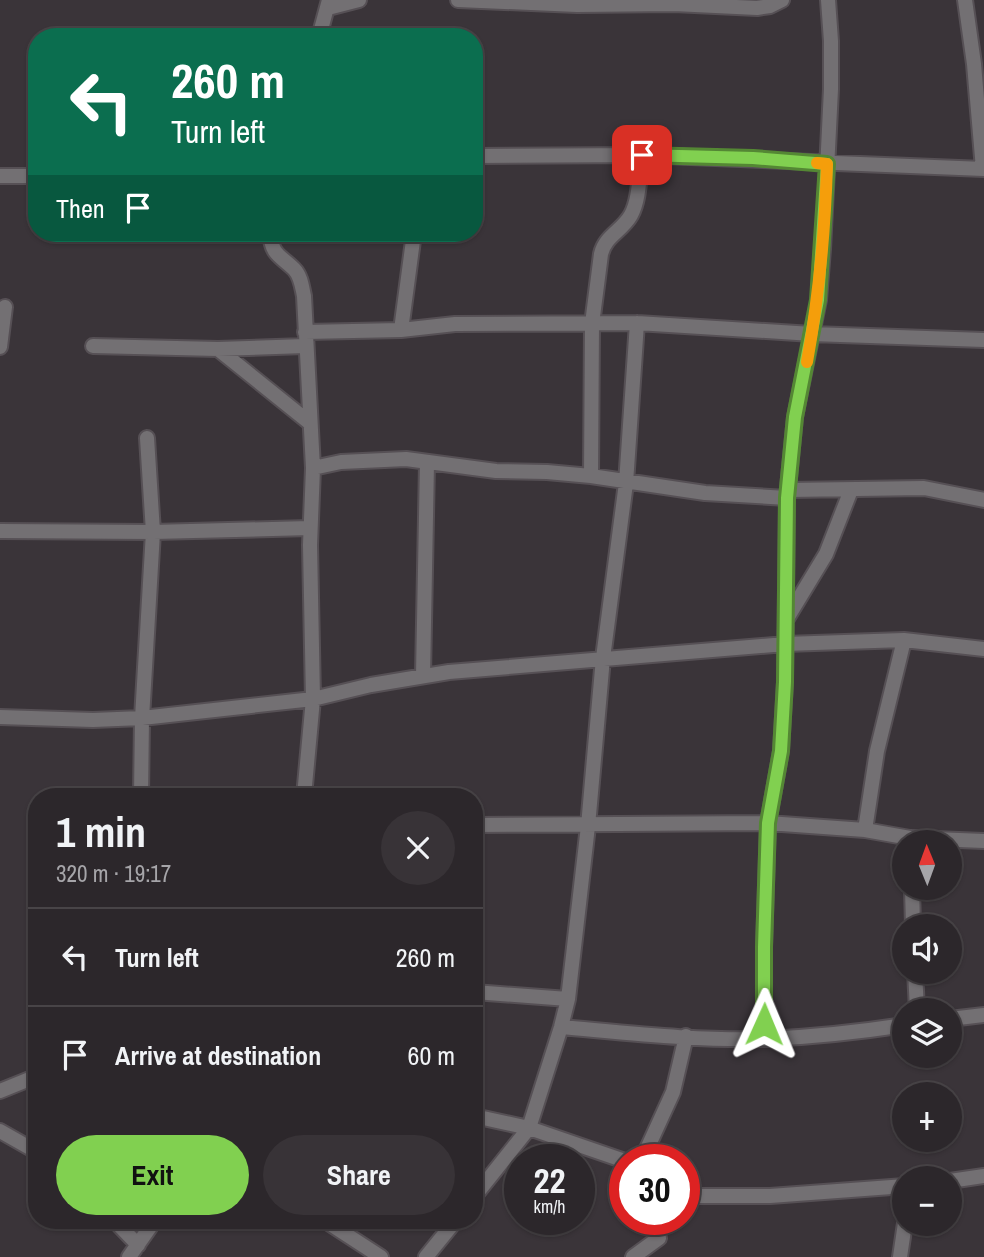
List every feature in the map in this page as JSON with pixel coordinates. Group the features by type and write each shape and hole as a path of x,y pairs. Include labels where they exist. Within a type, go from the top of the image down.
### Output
{"street":[{"path":"321,28 328,4 359,0"},
{"path":"458,0 757,8 782,0"},
{"path":"764,1039 768,823 781,751 787,494 795,417 818,300 823,249 831,41 828,0"},
{"path":"483,156 642,155 984,169 965,0"},
{"path":"591,477 592,324 603,244 622,227 635,207 642,155"},
{"path":"0,176 28,176"},
{"path":"271,242 279,258 295,270 304,296 313,468 310,528 313,699 305,788"},
{"path":"401,330 413,242"},
{"path":"0,346 5,307"},
{"path":"483,1185 529,1128 568,999 588,826 603,658 626,483 637,323"},
{"path":"93,346 218,349 455,324 637,323 812,334 984,340"},
{"path":"218,349 310,423"},
{"path":"141,788 142,718 153,532 147,438"},
{"path":"313,468 341,462 407,460 496,471 547,472 705,493 787,494 924,488 984,500"},
{"path":"423,676 427,463"},
{"path":"785,621 826,554 851,490"},
{"path":"0,531 153,532 310,528"},
{"path":"0,717 93,720 142,718 313,699 423,676 785,644 904,640 984,649"},
{"path":"865,830 877,751 904,640"},
{"path":"483,825 768,823 865,830 892,836"},
{"path":"962,841 984,841"},
{"path":"483,993 568,999"},
{"path":"962,1018 984,1015"},
{"path":"561,1027 686,1037 764,1039 892,1027"},
{"path":"649,1144 673,1091 686,1037"},
{"path":"0,1091 28,1080"},
{"path":"483,1118 529,1128 609,1156"},
{"path":"0,1131 28,1147"},
{"path":"962,1179 984,1176"},
{"path":"700,1196 769,1196 892,1187"},
{"path":"120,1229 134,1251 149,1229"},
{"path":"338,1229 381,1257"},
{"path":"426,1257 449,1229"},
{"path":"900,1257 903,1236"},
{"path":"633,1257 659,1238"}],"slow traffic":[{"path":"807,362 818,300 826,204 827,164 817,163"}],"route":[{"path":"642,155 753,158 827,164 818,300 795,417 787,498 785,682 781,751 768,823 764,1024"}]}
